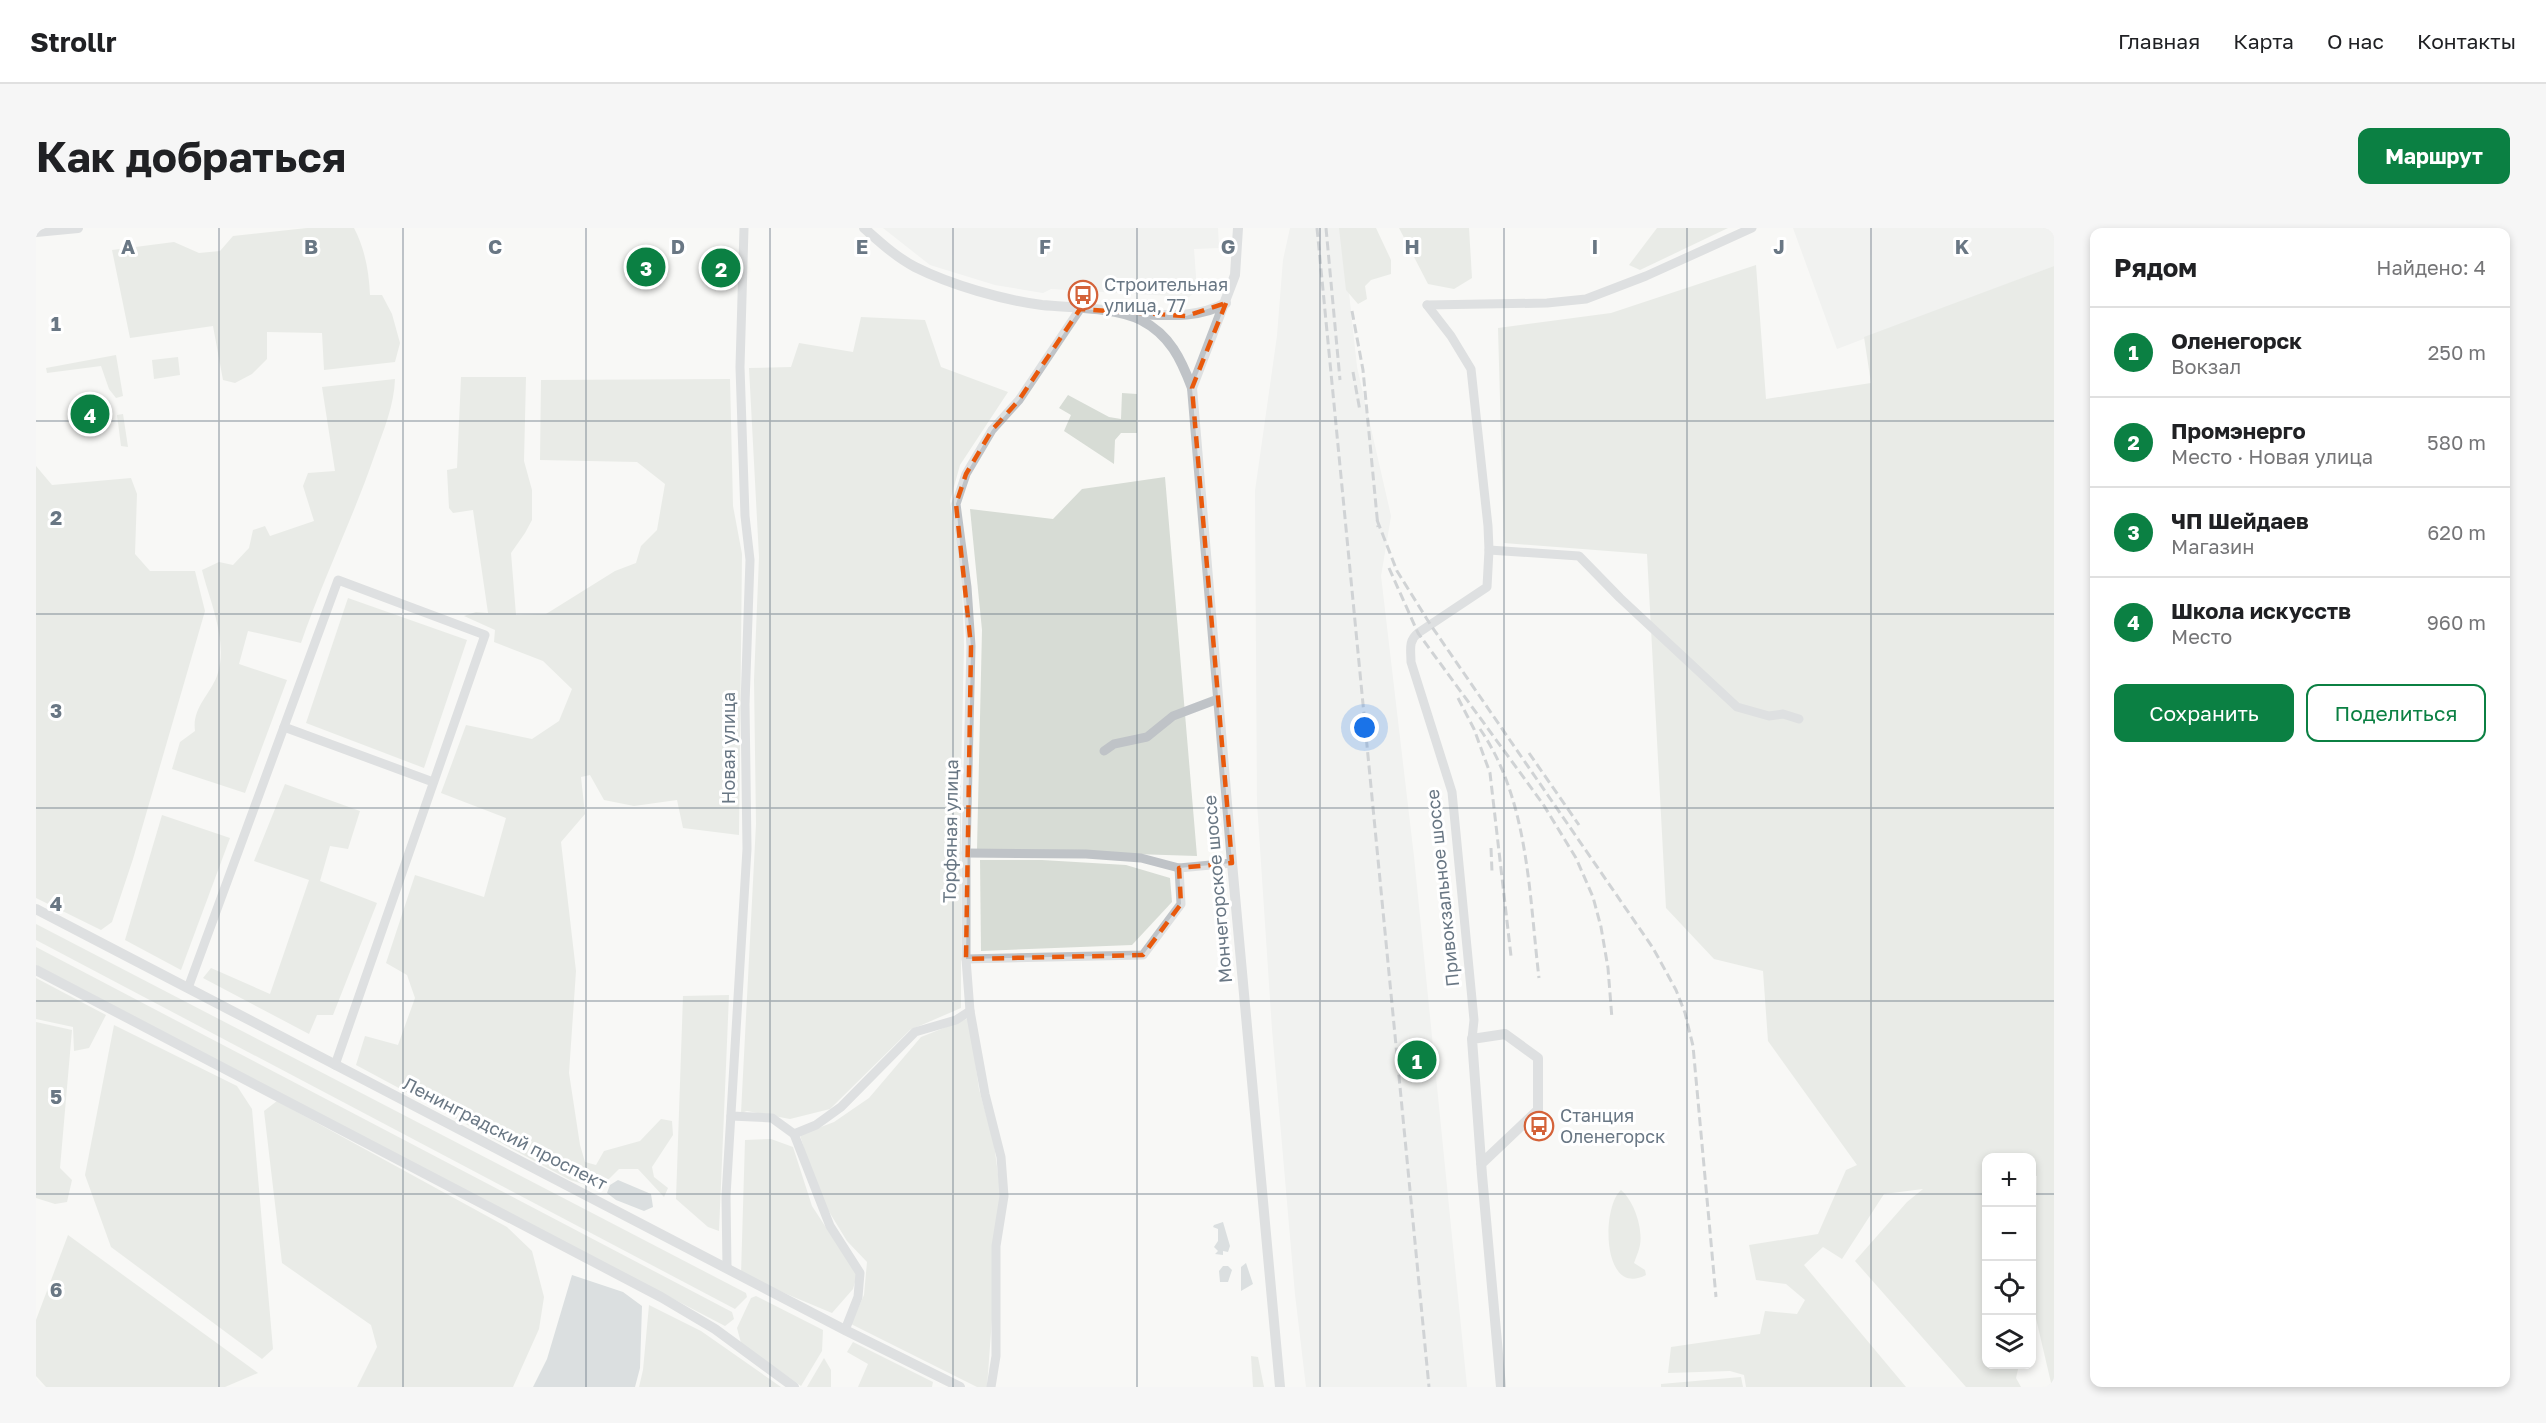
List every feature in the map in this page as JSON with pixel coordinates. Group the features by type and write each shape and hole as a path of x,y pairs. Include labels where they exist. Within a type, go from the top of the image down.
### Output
{"street":[{"path":"36,232 78,228"},
{"name":"Новая улица","path":"727,1268 726,1196 747,849 745,704 750,560 745,516 740,367 744,228"},
{"path":"864,228 887,248 915,267 951,282 1039,305 1186,316 1214,310 1226,303"},
{"path":"1192,388 1235,275 1238,228"},
{"path":"1752,228 1646,276 1586,299 1547,303 1427,305 1451,336 1471,369 1489,550 1579,556 1620,598 1737,707 1768,716 1783,714 1798,719"},
{"name":"Торфяная улица","path":"991,1387 996,1356 996,1246 1004,1196 1001,1157 985,1094 970,1011 966,959 971,646 967,587 956,504 966,474 992,430 1018,400 1080,309"},
{"path":"1125,313 1142,321 1168,340 1182,362 1192,388"},
{"name":"Мончегорское шоссе","path":"1192,388 1232,863 1280,1387"},
{"name":"Привокзальное шоссе","path":"1489,550 1487,587 1412,637 1411,644 1412,662 1452,792 1474,1020 1472,1039 1481,1164 1501,1387"},
{"path":"188,988 338,580 484,635 335,1065"},
{"path":"1104,751 1114,744 1147,737 1173,716 1218,699"},
{"path":"284,727 433,782"},
{"path":"966,853 1086,854 1141,858 1179,868 1232,863"},
{"path":"966,959 1143,955 1181,904 1179,868"},
{"name":"Ленинградский проспект","path":"36,909 960,1387"},
{"path":"36,970 661,1297 715,1329 794,1387"},
{"path":"794,1134 816,1125 841,1107 915,1032 956,1020 970,1011"},
{"path":"1472,1039 1505,1034 1538,1058 1539,1110 1481,1164"},
{"path":"732,1116 772,1118 794,1134 830,1226 860,1273 858,1297 845,1329"}],"highlighted area":[{"path":"1226,303 1192,388 1232,863 1179,868 1181,904 1143,955 966,959 971,646 956,504 966,474 992,430 1019,400 1080,309 1186,316"}],"shaded area":[{"path":"307,228 354,228 366,261 370,295 382,295 392,314 400,343 395,362 324,370 322,333 267,332 267,359 252,374 235,383 223,380 213,326 130,338 112,250 174,242 199,253 220,251 233,236"},
{"path":"883,228 1218,228 1219,248 1194,249 1197,291 1189,297 1051,289 1043,293 995,285 930,265"},
{"path":"1290,228 1342,228 1357,367 1391,516 1381,576 1414,857 1467,1387 1306,1387 1295,1294 1272,1029 1257,802 1255,491 1277,336 1283,260"},
{"path":"1339,228 1376,228 1391,260 1391,274 1371,280 1365,286 1367,299 1358,304 1346,290"},
{"path":"1399,228 1469,228 1472,278 1454,289 1428,284"},
{"path":"1657,228 1728,228 1640,270 1629,265"},
{"path":"1793,228 2054,228 2054,266 1837,349"},
{"path":"1756,265 1766,399 1871,383 1864,337 2054,266 2054,1387 2052,1387 2036,1319 2036,1153 1982,1153 1982,1369 2018,1369 2016,1378 2021,1387 1966,1387 1855,1261 1907,1202 1923,1189 1884,1194 1842,1259 1823,1247 1804,1265 1906,1387 1746,1387 1744,1375 1730,1371 1668,1373 1671,1347 1760,1334 1765,1311 1797,1314 1805,1300 1786,1284 1756,1280 1749,1245 1818,1234 1846,1170 1857,1165 1768,1041 1763,971 1714,959 1666,908 1647,554 1504,543 1498,328 1611,313"},
{"path":"861,317 925,320 941,367 1008,392 960,465 950,501 962,578 964,646 961,777 961,1008 910,1030 830,1109 790,1119 747,1111 741,1113 756,824 754,680 759,557 749,368 791,367 799,343 853,352"},
{"path":"116,355 123,396 116,398 109,389 101,366 47,373 46,368"},
{"path":"178,357 180,375 154,379 152,360"},
{"path":"461,377 526,377 524,461 532,490 532,520 511,553 516,615 546,614 615,571 636,563 641,546 657,530 665,484 637,462 540,460 541,380 730,379 733,506 742,554 739,835 683,828 677,800 634,806 604,800 590,775 581,777 585,814 561,842 576,971 569,1073 580,1145 585,1162 596,1165 604,1151 640,1141 661,1119 672,1121 673,1135 652,1167 654,1177 668,1188 664,1197 638,1169 619,1169 599,1189 570,1180 356,1065 365,1036 398,1045 415,998 407,975 386,963 415,875 484,897 506,818 441,793 466,725 532,739 559,721 572,689 543,661 494,642 495,630 464,616 476,612 488,613 473,510 453,513 449,508 447,470 457,468"},
{"path":"395,379 391,408 382,436 301,643 248,631 239,664 287,680 245,793 172,769 180,742 195,731 196,716 214,683 220,663 220,636 202,570 219,562 233,565 249,548 253,530 265,526 270,536 314,521 303,486 308,473 335,471 322,387"},
{"path":"1122,393 1137,394 1137,433 1121,433 1115,440 1114,464 1064,431 1071,415 1059,408 1068,395 1109,417 1121,419"},
{"path":"123,414 128,447 121,446 117,415"},
{"path":"36,466 52,485 131,478 137,494 135,554 150,571 195,571 205,611 133,859 112,922 101,930 36,898"},
{"path":"1165,477 1197,856 977,849 982,630 970,509 1053,519 1082,489"},
{"path":"348,598 467,640 424,768 306,723"},
{"path":"285,784 360,811 348,849 330,846 320,881 377,903 333,1015 317,1015 309,1034 203,978 211,968 270,994 309,880 254,861"},
{"path":"162,815 230,838 181,970 125,940"},
{"path":"980,860 1042,860 1126,865 1170,878 1172,902 1132,945 981,951"},
{"path":"36,924 746,1293 747,1297 735,1309 36,940"},
{"path":"36,947 732,1312 734,1319 725,1326 36,965"},
{"path":"36,978 106,1015 89,1048 74,1051 73,1027 36,1019"},
{"path":"729,995 719,1231 708,1227 676,1199 683,996"},
{"path":"969,1018 979,1089 994,1144 1001,1197 987,1387 977,1387 851,1324 864,1295 867,1262 847,1241 817,1192 800,1135 834,1122 869,1098 921,1037"},
{"path":"36,1022 72,1030 60,1168 72,1180 67,1202 55,1204 36,1198"},
{"path":"114,1025 237,1086 252,1109 273,1349 262,1359 111,1247 85,1175"},
{"path":"277,1101 507,1227 532,1251 544,1297 539,1329 513,1387 357,1387 377,1347 371,1325 282,1263 264,1111"},
{"path":"771,1139 793,1147 812,1206 857,1275 853,1289 832,1313 741,1275 745,1140"},
{"path":"618,1180 651,1194 653,1207 644,1211 616,1200 607,1193 610,1185"},
{"path":"1621,1190 1634,1208 1639,1223 1641,1238 1634,1263 1645,1270 1646,1275 1631,1279 1621,1274 1613,1263 1610,1248 1610,1214"},
{"path":"1223,1222 1230,1246 1228,1252 1223,1251 1223,1255 1215,1254 1218,1251 1214,1247 1218,1241 1218,1229 1213,1227"},
{"path":"68,1235 258,1373 225,1387 46,1387 36,1376 36,1320"},
{"path":"1246,1263 1253,1284 1241,1291 1241,1267"},
{"path":"1223,1266 1228,1266 1232,1270 1228,1282 1220,1282 1219,1271"},
{"path":"572,1275 623,1292 642,1306 640,1368 635,1387 533,1387 547,1359"},
{"path":"756,1296 823,1330 822,1351 801,1386 741,1343 737,1328 751,1298"},
{"path":"649,1305 701,1331 781,1387 639,1387 643,1370"},
{"path":"853,1342 933,1382 932,1387 858,1387 868,1364 847,1352"},
{"path":"1251,1356 1258,1357 1264,1387 1253,1387"},
{"path":"824,1358 831,1370 831,1387 807,1387"},
{"path":"1741,1377 1743,1387 1661,1387 1661,1384"}],"railway":[{"path":"1317,228 1429,1387"},
{"path":"1326,228 1340,380"},
{"path":"1352,311 1363,370 1378,527"},
{"path":"1353,372 1360,411"},
{"path":"1377,520 1397,571 1430,624 1653,948 1676,990 1685,1013 1693,1046 1716,1297"},
{"path":"1389,568 1418,633 1543,804 1576,858 1593,897 1601,927 1608,968 1612,1019"},
{"path":"1458,698 1474,729 1490,773 1511,956"},
{"path":"1480,729 1496,757 1518,817 1529,881 1539,978"},
{"path":"1529,753 1579,825"},
{"path":"1491,848 1492,872"}],"place":[{"name":"ЧП Шейдаев","path":"646,267"},
{"name":"Промэнерго","path":"721,268"},
{"name":"Строительная улица, 77","path":"1083,295"},
{"name":"Школа искусств","path":"90,414"},
{"name":"Оленегорск","path":"1417,1060"},
{"name":"Станция Оленегорск","path":"1539,1126"}]}
